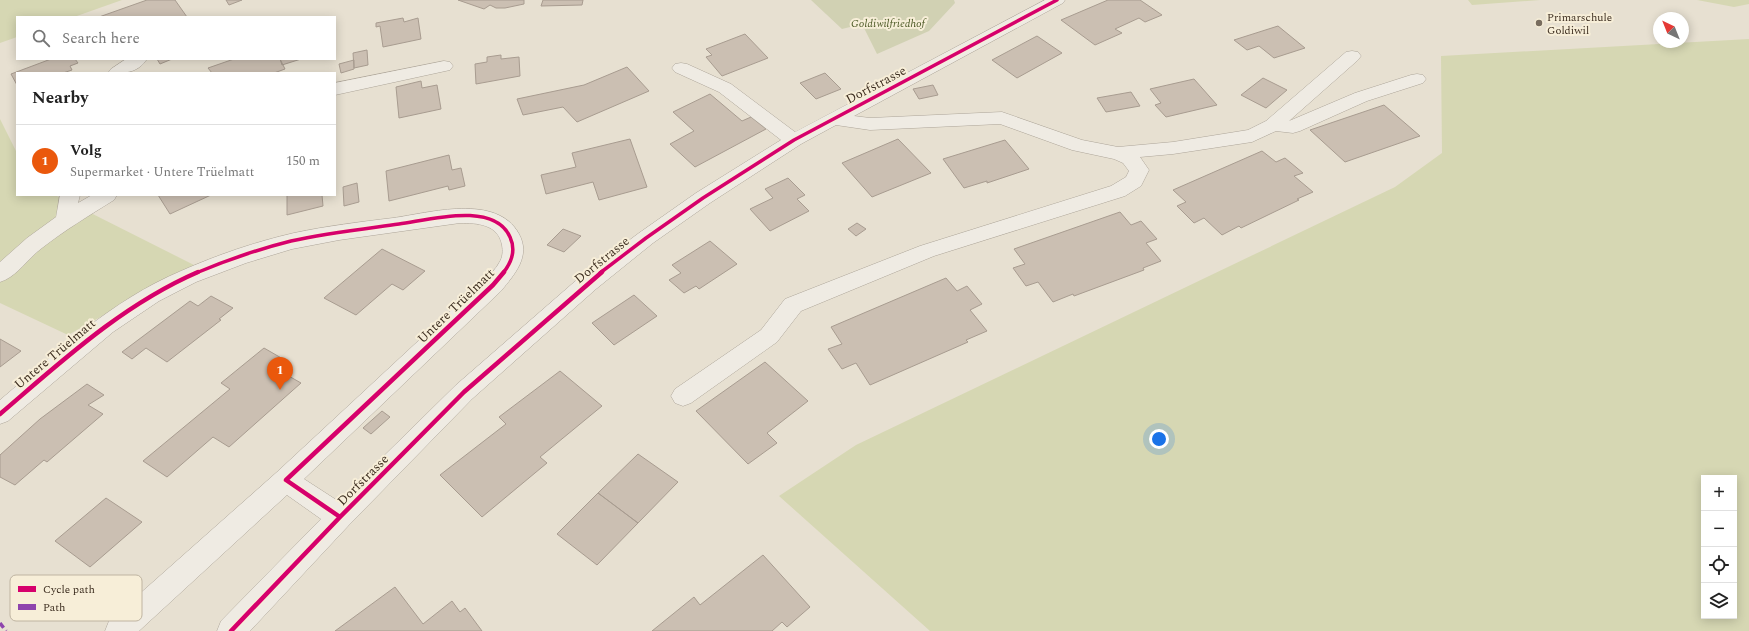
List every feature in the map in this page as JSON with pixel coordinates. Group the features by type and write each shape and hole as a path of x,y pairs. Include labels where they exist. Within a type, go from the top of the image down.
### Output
{"street":[{"name":"Dorfstrasse","path":"231,631 340,517 464,392 588,283 646,238 697,202 794,140 1057,0"},
{"path":"1118,153 1173,148 1252,136 1273,125 1352,56"},
{"path":"118,72 136,60"},
{"path":"336,89 444,66"},
{"path":"681,68 725,88 794,140"},
{"path":"1273,125 1293,127 1361,97 1417,79"},
{"path":"683,396 769,336 793,305 927,251 1118,191 1134,180 1139,170 1130,158 1118,153 1079,146 1002,118 870,124 834,119"},
{"path":"65,221 70,196"},
{"path":"0,274 34,243 65,221 105,196"},
{"name":"Untere Trüelmatt","path":"0,414 107,324 133,306 174,283 215,265 279,244 357,231 461,216 477,216 500,223 506,230 514,248 513,259 505,272 286,480"},
{"path":"142,610 286,480 340,517"},
{"path":"119,631 130,621"}],"green space":[{"path":"0,0 122,0 77,16 16,16 16,37 0,43"},
{"name":"Goldiwilfriedhof","path":"811,0 954,0 955,3 929,31 877,54 862,24 842,29"},
{"path":"1468,0 1540,0 1472,5"},
{"path":"1697,0 1749,0 1749,4 1734,7"},
{"path":"1749,39 1749,631 930,631 779,496 856,445 1395,187 1442,153 1441,56 1653,44 1653,48 1689,48 1689,42"},
{"path":"0,119 16,151 16,196 57,196 194,265 68,335 0,303"}],"building":[{"path":"147,0 175,0 186,16 102,16"},
{"path":"226,0 242,0 229,5"},
{"path":"458,0 524,0 524,4 505,8 496,8 490,5 484,9"},
{"path":"543,0 583,0 582,5 541,6"},
{"path":"1108,0 1140,0 1162,15 1145,22 1139,18 1115,29 1122,33 1095,45 1061,20"},
{"path":"403,18 404,22 418,18 421,39 383,47 380,26 376,27 376,23"},
{"path":"1278,26 1305,48 1274,58 1259,46 1247,50 1234,40"},
{"path":"745,34 768,58 722,76 706,57 712,55 706,49"},
{"path":"1037,36 1062,53 1017,78 992,60"},
{"path":"367,50 368,65 354,68 353,53"},
{"path":"501,55 501,59 519,57 520,76 476,84 475,64 487,62 487,57"},
{"path":"48,60 76,60 78,63 70,66 72,70 66,72 16,72"},
{"path":"158,60 170,60 160,64"},
{"path":"231,60 280,60 285,69 277,72 211,72 208,68"},
{"path":"280,60 298,60 282,65"},
{"path":"354,60 354,69 341,73 339,64"},
{"path":"627,67 649,91 577,122 563,107 523,115 517,99 584,85"},
{"path":"16,72 16,83 11,74"},
{"path":"825,73 841,89 816,99 800,83"},
{"path":"1263,78 1287,90 1266,108 1241,95"},
{"path":"1194,79 1217,105 1166,117 1155,105 1161,103 1150,89"},
{"path":"421,81 422,88 437,85 441,109 399,118 396,87"},
{"path":"933,85 938,95 919,99 913,89"},
{"path":"1131,92 1140,106 1106,112 1097,98"},
{"path":"710,94 742,121 751,117 766,129 695,167 670,144 694,131 673,112"},
{"path":"1384,105 1420,136 1345,162 1310,130"},
{"path":"630,139 647,187 599,200 593,182 546,194 541,175 576,167 572,153"},
{"path":"898,139 931,173 872,197 842,163"},
{"path":"1005,140 1029,169 987,183 987,181 964,188 943,159"},
{"path":"1262,151 1276,162 1285,158 1303,173 1294,176 1313,192 1241,228 1239,226 1222,235 1204,218 1194,223 1177,206 1186,202 1173,190"},
{"path":"449,155 452,170 461,168 465,186 449,190 448,186 389,201 386,171"},
{"path":"788,178 805,195 797,199 809,211 770,231 750,209 773,198 765,189"},
{"path":"357,183 359,202 344,206 343,187"},
{"path":"159,196 209,196 170,214"},
{"path":"287,196 322,196 323,206 287,215"},
{"path":"1120,212 1131,225 1141,221 1157,239 1146,243 1161,261 1143,268 1144,270 1074,296 1073,294 1053,302 1038,282 1026,286 1013,268 1025,264 1014,249"},
{"path":"857,223 866,229 856,236 848,229"},
{"path":"563,229 581,236 564,252 547,245"},
{"path":"710,241 737,264 699,289 696,286 684,293 669,280 681,273 672,265"},
{"path":"382,249 425,271 403,290 392,284 356,315 324,298"},
{"path":"946,278 957,291 967,286 982,304 970,310 987,331 966,340 968,342 870,385 856,363 842,369 828,349 842,344 831,327"},
{"path":"634,295 657,316 614,345 592,323"},
{"path":"211,296 233,308 219,319 221,320 167,362 146,348 132,359 122,352 190,301 198,306"},
{"path":"0,339 21,351 0,367"},
{"path":"264,348 290,363 280,371 301,383 229,447 213,437 167,477 143,461 230,389 221,383"},
{"path":"765,362 808,401 767,433 777,443 748,464 696,411"},
{"path":"560,371 602,406 540,457 547,463 482,517 440,475 506,424 499,417"},
{"path":"87,384 104,395 88,405 103,414 47,462 44,460 15,485 0,477 0,455 40,419"},
{"path":"382,411 390,417 371,434 363,428"},
{"path":"638,454 678,482 638,523 598,493"},
{"path":"598,493 638,523 597,565 557,534"},
{"path":"106,498 142,522 90,567 55,541"},
{"path":"763,555 810,607 787,627 782,622 772,631 652,631 694,597 700,605"},
{"path":"395,587 423,624 452,601 460,612 465,608 482,631 335,631"}],"marked path":[{"path":"0,623 6,631"}],"cycle path":[{"path":"231,631 340,517 464,392 588,283 646,238 703,198 794,140 1057,0"},
{"path":"0,414 106,325 151,295 213,266 277,245 339,233 460,216 484,218 498,223 509,234 513,246 513,253 510,264 493,285 286,480 340,517"}],"place":[{"name":"Primarschule Goldiwil","path":"1539,23"},
{"name":"Volg","path":"280,390"}]}
